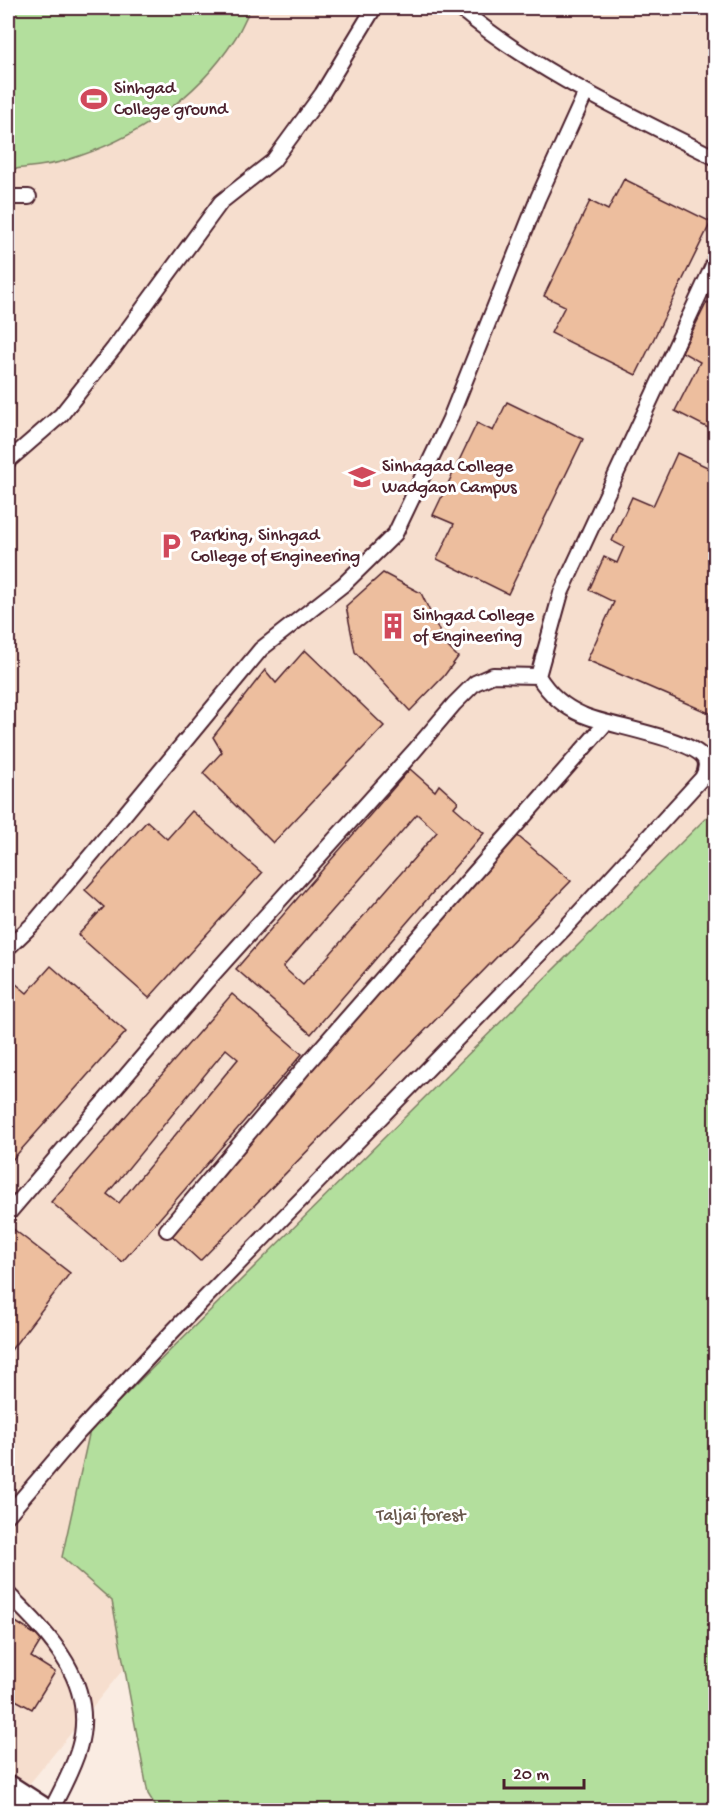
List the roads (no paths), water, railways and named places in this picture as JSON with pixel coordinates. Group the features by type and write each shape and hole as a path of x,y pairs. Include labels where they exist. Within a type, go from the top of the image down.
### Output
{"street":[{"path":"8,1790 39,1810"}],"lane":[{"path":"8,460 61,415 114,348 221,202 273,161 321,94 374,8"},
{"path":"461,8 489,33 586,92 716,158"},
{"path":"8,948 33,924 94,852 261,649 344,585 395,534 449,421 538,198 586,92"},
{"path":"8,197 29,197"},
{"path":"8,1515 78,1433 172,1332 564,929 704,774 706,767 704,758 683,744 584,716 549,692 538,676 561,593 716,259"},
{"path":"10,1204 475,683 493,675 538,676"},
{"path":"167,1230 307,1064 606,723"},
{"path":"8,1594 51,1639 71,1667 80,1692 83,1728 79,1748 51,1810"}],"place":[{"name":"Sinhgad College ground","path":"94,99"},
{"name":"Sinhagad College Wadgaon Campus","path":"362,477"},
{"name":"Parking, Sinhgad College of Engineering","path":"171,546"},
{"name":"Sinhgad College of Engineering","path":"393,626"}],"park label":[{"name":"Taljai forest","path":"421,1516"}]}
